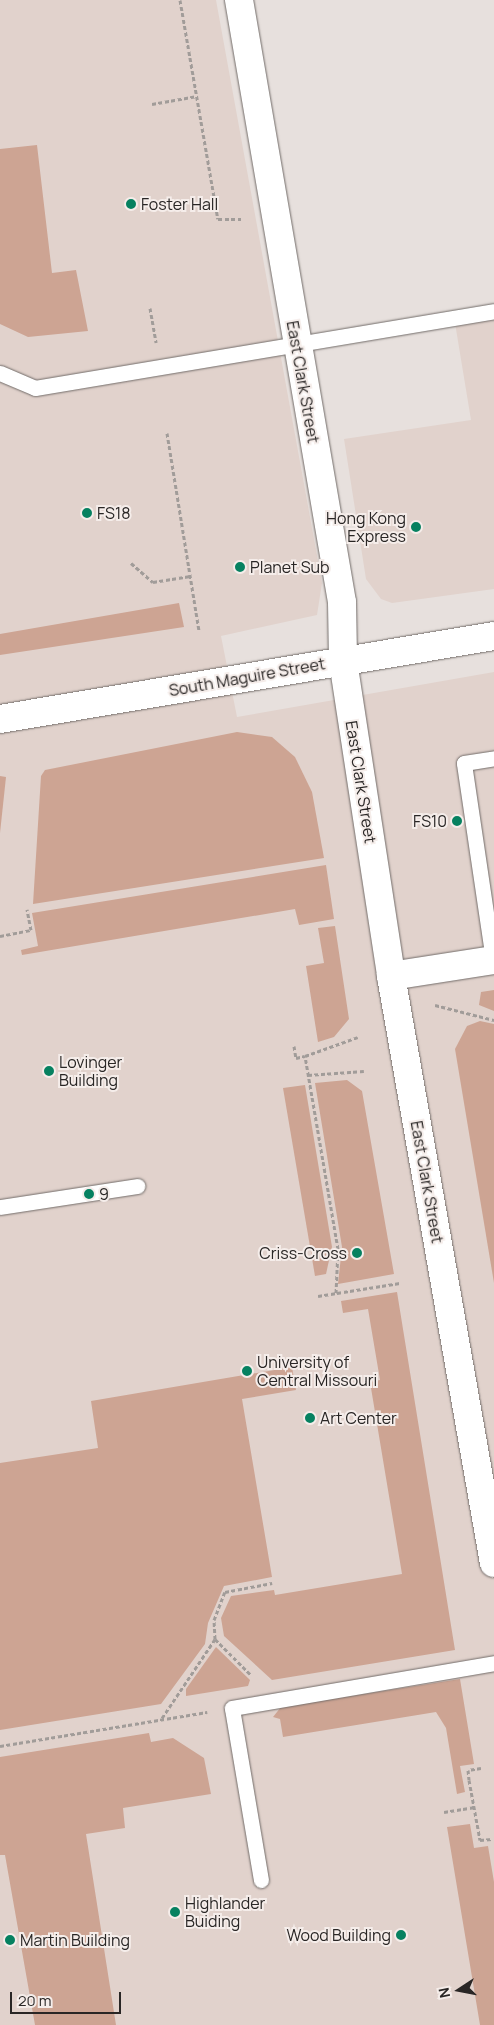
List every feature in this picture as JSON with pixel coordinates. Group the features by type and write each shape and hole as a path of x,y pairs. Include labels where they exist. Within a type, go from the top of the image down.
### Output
{"street":[{"name":"East Clark Street","path":"239,0 295,342 342,602 343,661 391,976 494,1563"},
{"name":"South Maguire Street","path":"0,719 494,636"},
{"path":"391,976 494,960"}],"lane":[{"path":"0,373 36,388 295,342 494,311"},
{"path":"494,758 464,763 494,960"},
{"path":"0,1207 137,1186"},
{"path":"261,1880 232,1708 494,1662"}],"path":[{"path":"180,0 218,219 241,219"},
{"path":"152,104 197,96"},
{"path":"150,308 161,367"},
{"path":"166,433 199,631"},
{"path":"131,563 153,582 191,576"},
{"path":"0,936 31,930 27,910"},
{"path":"435,1005 494,1020"},
{"path":"294,1046 296,1058 358,1037"},
{"path":"305,1056 338,1249 336,1293"},
{"path":"308,1075 364,1071"},
{"path":"318,1296 400,1282"},
{"path":"161,1719 215,1639 214,1620 225,1592 272,1583"},
{"path":"215,1639 276,1700"},
{"path":"0,1746 232,1708"},
{"path":"481,1768 468,1770 480,1840 492,1839"},
{"path":"444,1812 474,1807"}],"shaded area":[{"name":"University of Central Missouri","path":"0,0 216,0 322,583 317,615 221,636 237,717 494,672 494,2025 0,2025"},
{"path":"37,145 52,273 76,270 88,331 28,337 0,324 0,149"},
{"path":"494,318 494,589 392,603 381,599 366,579 344,439 471,420 455,323"},
{"path":"179,603 184,627 0,655 0,634"},
{"path":"237,732 272,737 295,757 312,792 324,858 33,904 41,776 45,770"},
{"path":"0,776 6,777 0,833"},
{"path":"326,865 334,919 299,925 295,909 22,955 21,950 38,946 32,913"},
{"path":"335,926 349,1019 334,1037 318,1042 306,966 324,963 318,928"},
{"path":"494,990 494,1011 479,1005 481,992"},
{"path":"480,1021 494,1024 494,1283 455,1049 467,1026"},
{"path":"347,1080 362,1091 394,1274 338,1284 342,1247 315,1083"},
{"path":"305,1085 332,1247 326,1274 315,1276 283,1088"},
{"path":"397,1292 455,1650 272,1680 224,1636 221,1618 231,1596 274,1590 275,1595 402,1574 370,1382 380,1380 368,1309 343,1313 341,1301"},
{"path":"292,1367 296,1390 242,1399 272,1577 224,1586 208,1623 205,1644 161,1704 0,1730 0,1463 98,1448 91,1401"},
{"path":"216,1647 250,1680 248,1686 186,1696 186,1689"},
{"path":"460,1679 474,1764 460,1766 465,1792 457,1794 446,1728 436,1712 283,1737 280,1719 273,1717 281,1707"},
{"path":"149,1733 151,1742 173,1738 204,1758 211,1794 123,1808 125,1828 86,1834 116,2025 35,2025 5,1855 0,1855 0,1757"},
{"path":"470,1824 474,1848 488,1846 494,1882 494,2025 480,2025 447,1827"}],"place":[{"name":"Foster Hall","path":"131,204"},
{"name":"FS18","path":"87,513"},
{"name":"Hong Kong Express","path":"416,527"},
{"name":"Planet Sub","path":"240,567"},
{"name":"FS10","path":"457,821"},
{"name":"Lovinger Building","path":"49,1071"},
{"name":"9","path":"89,1194"},
{"name":"Criss-Cross","path":"357,1253"},
{"name":"University of Central Missouri","path":"247,1371"},
{"name":"Art Center","path":"310,1418"},
{"name":"Highlander Buiding","path":"175,1912"},
{"name":"Wood Building","path":"401,1935"},
{"name":"Martin Building","path":"10,1940"}]}
